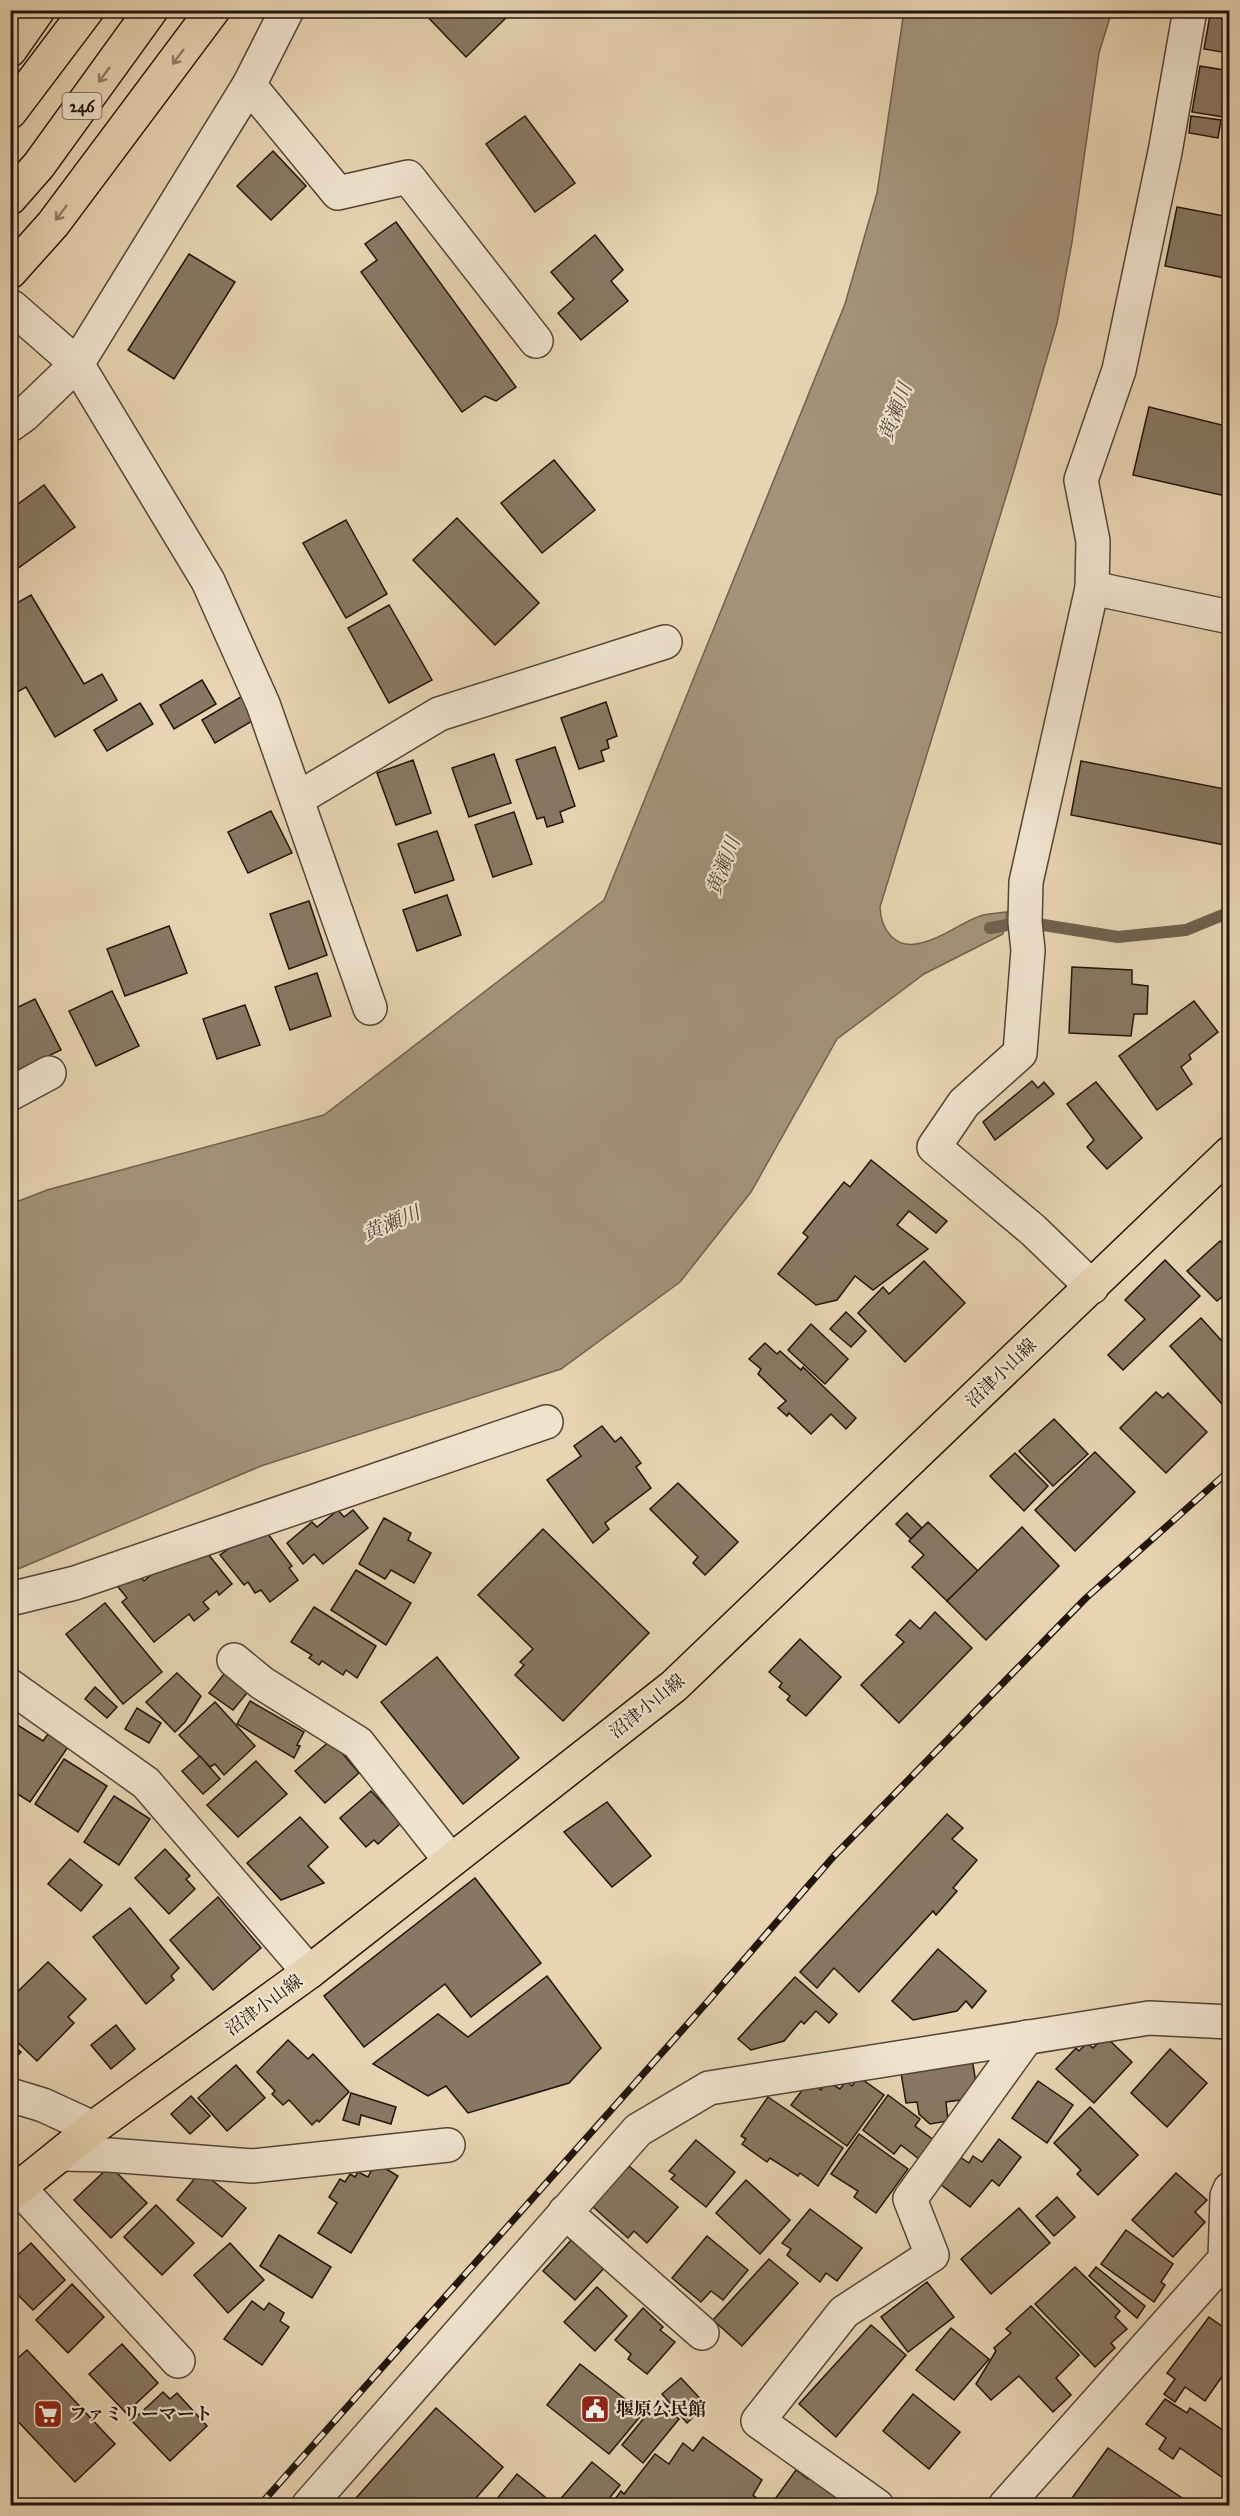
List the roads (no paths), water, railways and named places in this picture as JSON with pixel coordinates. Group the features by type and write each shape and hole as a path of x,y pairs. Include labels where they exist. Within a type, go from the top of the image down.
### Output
{"main road":[{"path":"10,50 38,10"},
{"path":"10,112 87,10"},
{"name":"246","path":"10,198 39,165 151,10"},
{"path":"10,272 53,224 213,10"},
{"name":"沼津小山線","path":"15,2191 93,2128 309,1972 674,1686 1230,1154"}],"street":[{"path":"10,425 24,415 76,364 249,86 287,10"},
{"path":"1092,1287 1033,1230 934,1147 964,1103 1020,1053 1028,950 1025,921 1026,882 1092,588 1093,542 1081,480 1119,370 1165,152 1190,10"},
{"path":"249,86 338,193 408,177 536,341"},
{"path":"12,307 76,364 208,581 263,704 370,1008"},
{"path":"1092,588 1230,617"},
{"path":"297,799 439,714 665,642"},
{"path":"10,1094 49,1073"},
{"path":"10,1599 75,1582 546,1422"},
{"path":"234,1660 262,1683 358,1743 450,1860"},
{"path":"10,1686 146,1783 309,1972"},
{"path":"308,2505 638,2130 709,2088 1149,2018 1230,2022"},
{"path":"877,2505 758,2421 844,2312 932,2255 910,2199 1027,2037"},
{"path":"10,2095 43,2105 93,2128"},
{"path":"61,2154 252,2166 448,2145"},
{"path":"1005,2505 1224,2259 1227,2196 1230,2189"},
{"path":"15,2191 178,2361"},
{"path":"565,2212 702,2333"}],"water":[{"name":"黄瀬川","path":"904,11 1112,11 1099,53 1072,242 1057,323 880,907 887,930 897,941 904,944 929,941 980,916 1007,912 1003,934 924,974 837,1039 751,1192 680,1282 561,1369 261,1466 11,1572 11,1204 47,1190 324,1115 604,900 845,304 877,193"}],"waterway":[{"path":"990,928 1025,922 1118,937 1186,930 1230,912"}],"railway":[{"path":"259,2506 834,1856 1086,1598 1230,1470"}],"place":[{"name":"堰原公民館","path":"595,2409"},
{"name":"ファミリーマート","path":"48,2414"}]}
